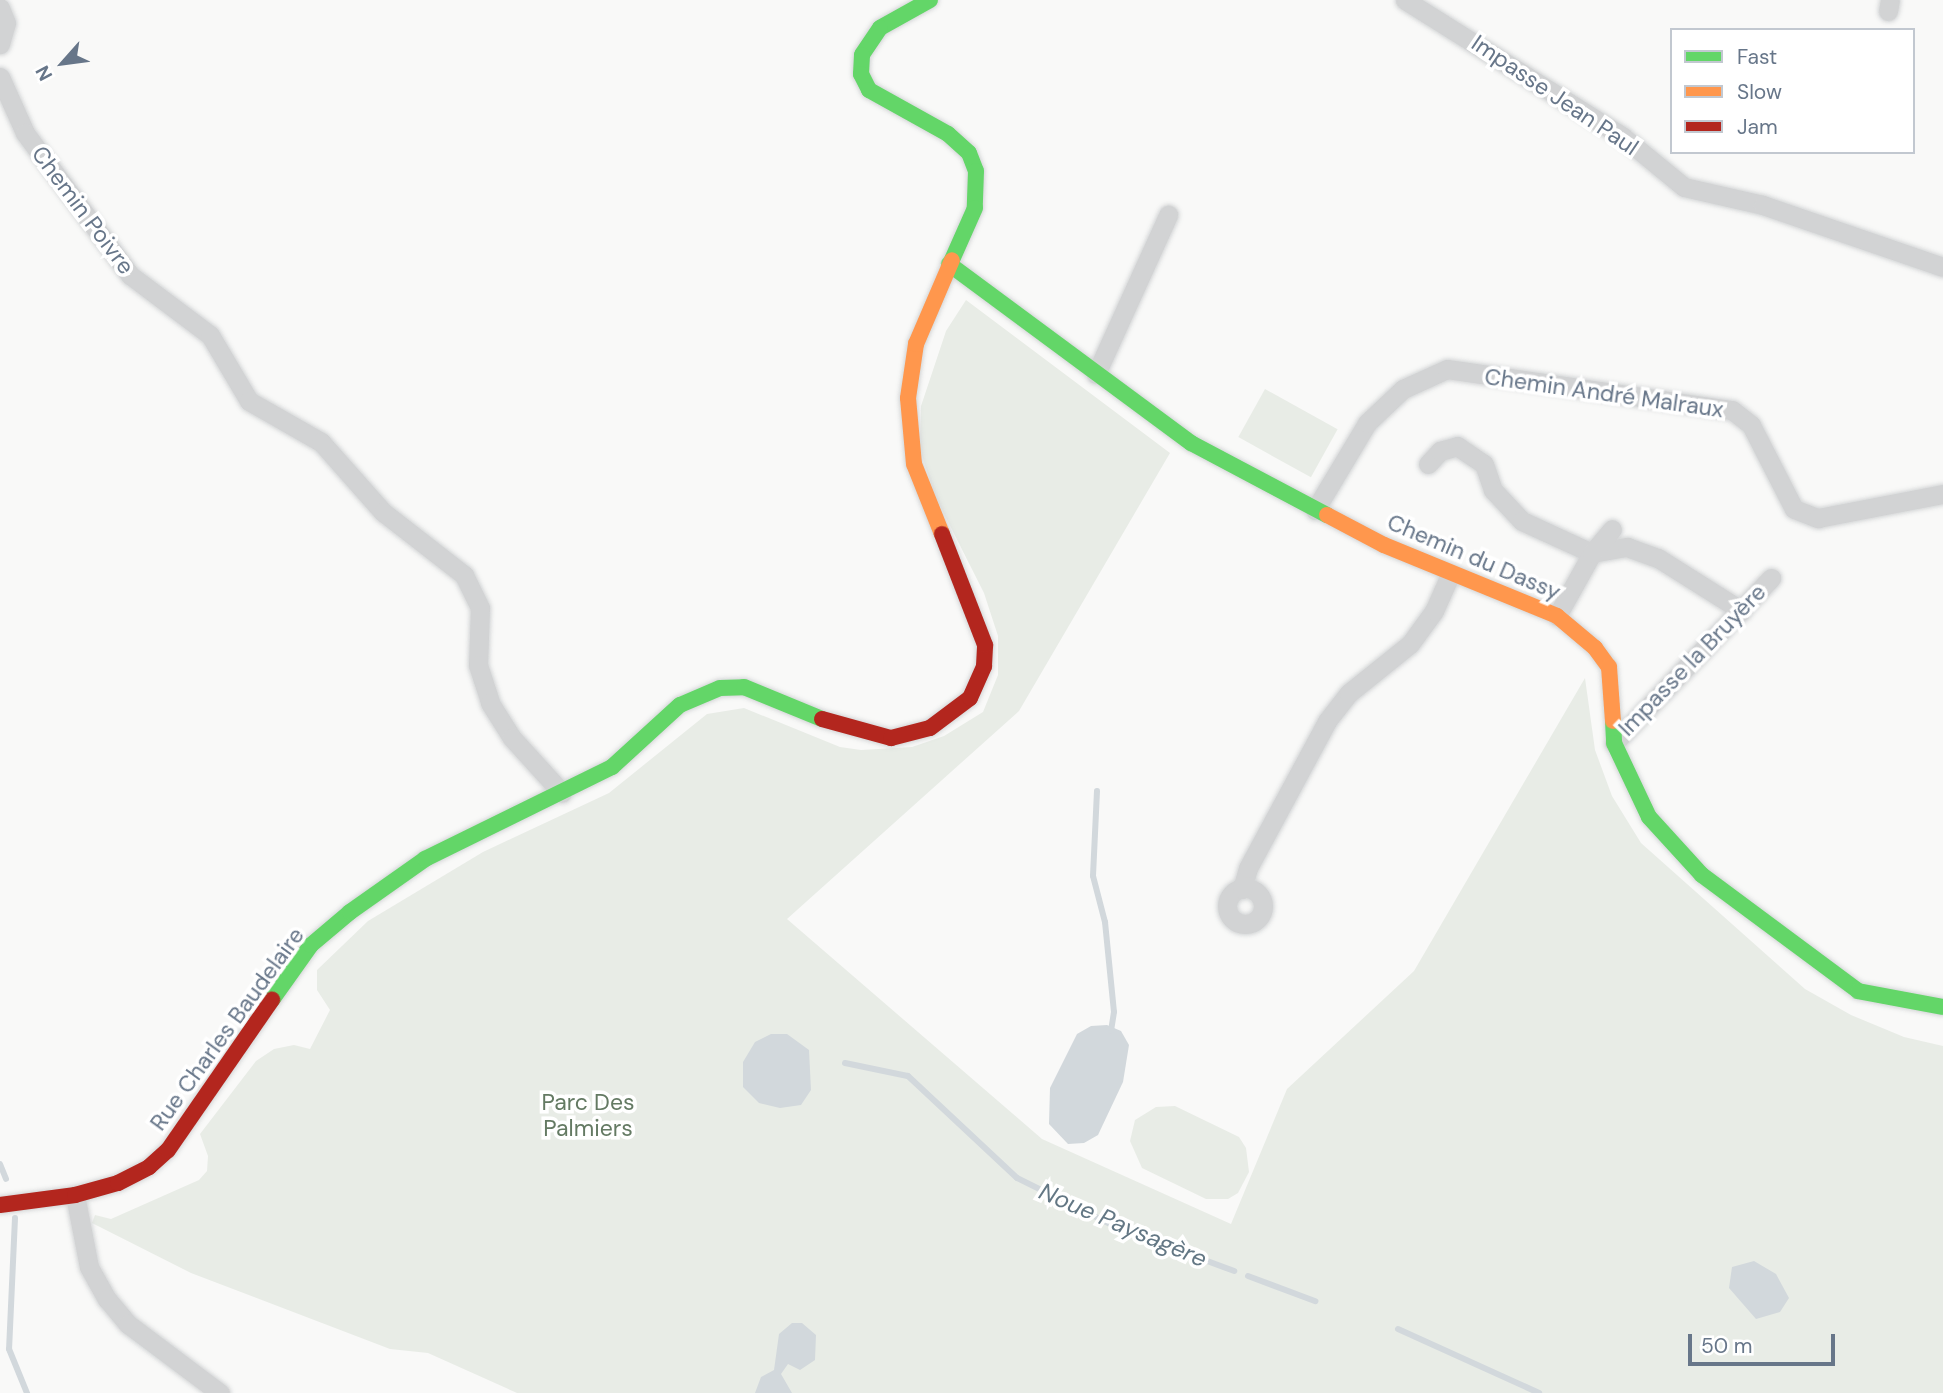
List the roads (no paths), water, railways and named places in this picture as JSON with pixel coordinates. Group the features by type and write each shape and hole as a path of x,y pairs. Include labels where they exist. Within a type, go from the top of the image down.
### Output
{"main road":[{"name":"Rue Charles Baudelaire","path":"0,1205 75,1195 118,1183 149,1167 168,1150 311,945 350,912 425,859 612,767 680,705 720,688 758,691 849,730 891,738 930,728 970,698 984,666 980,624 923,493 908,430 916,344 979,190 969,153 948,134 869,90 861,74 862,55 880,28 930,0"},
{"name":"Chemin du Dassy","path":"949,264 1191,443 1315,510 1450,575 1557,616 1595,648 1609,667 1614,743 1649,817 1702,875 1761,923 1858,991 1943,1007"}],"street":[{"name":"Impasse Jean Paul","path":"1405,0 1623,138 1684,187 1763,205 1943,267"},
{"path":"0,8 6,23 0,44"},
{"name":"Chemin Poivre","path":"0,77 31,143 130,275 210,335 249,401 321,442 383,512 464,575 480,608 478,665 490,704 512,738 562,793"},
{"path":"1096,374 1168,215"},
{"name":"Chemin André Malraux","path":"1315,510 1367,423 1403,389 1447,369 1732,410 1751,425 1794,509 1818,518 1943,494"},
{"path":"1428,464 1448,447 1477,456 1506,508 1522,521 1592,553 1627,547 1644,552 1742,611"},
{"path":"1557,616 1592,553 1612,529"},
{"path":"1242,889 1248,868 1327,721 1349,693 1410,644 1434,611 1450,575"},
{"name":"Impasse la Bruyère","path":"1614,743 1742,611 1770,578"},
{"path":"75,1195 89,1267 107,1299 128,1324 220,1393"}],"waterway":[{"path":"1097,791 1093,876 1105,922 1114,1012 1111,1031"},
{"name":"Noue Paysagère","path":"845,1063 908,1076 1017,1178 1118,1228 1234,1271"},
{"path":"0,1164 6,1179"},
{"path":"15,1218 9,1349 27,1393"},
{"name":"Noue Paysagère","path":"1248,1276 1315,1301"},
{"name":"Noue Paysagère","path":"1398,1329 1539,1393"}],"park label":[{"name":"Parc Des Palmiers","path":"588,1115"}]}
